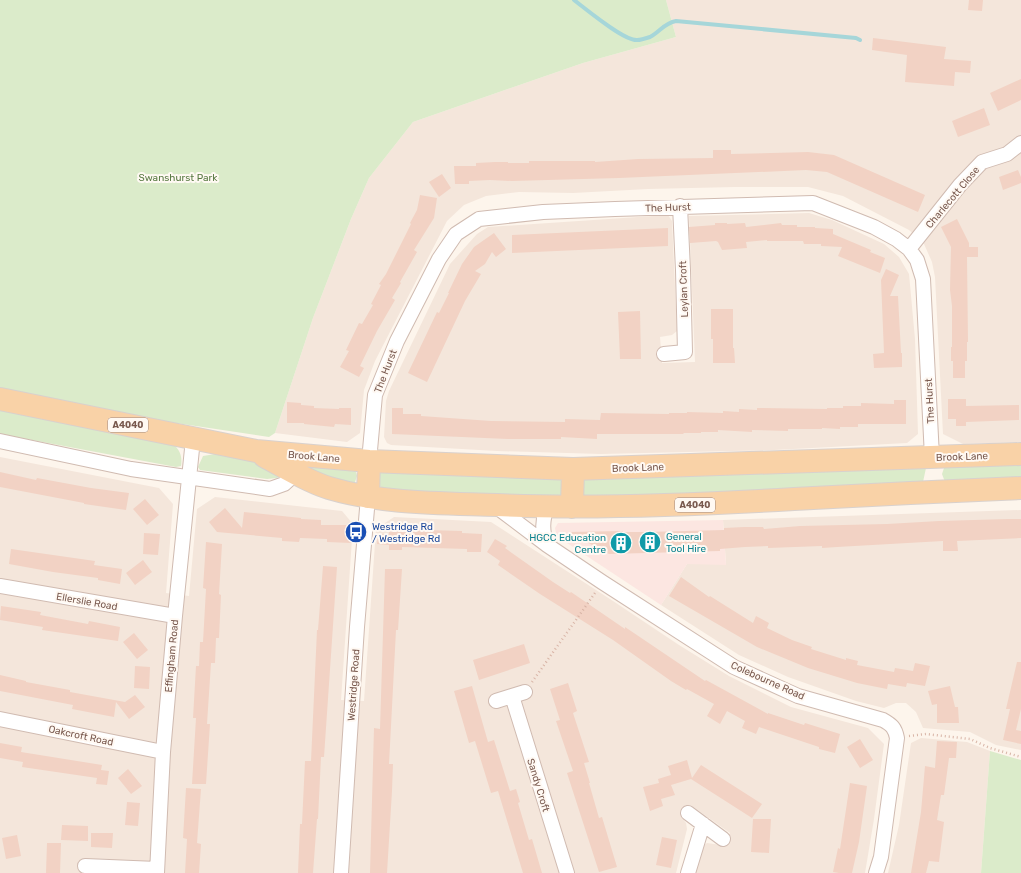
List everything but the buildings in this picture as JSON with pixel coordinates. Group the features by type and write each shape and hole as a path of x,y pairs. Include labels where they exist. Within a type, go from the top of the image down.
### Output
{"main road":[{"name":"Brook Lane","path":"0,398 256,451 369,461 573,469 1021,454"},
{"name":"Brook Lane","path":"256,451 296,473 328,488 368,498 414,502 547,507 676,506 1021,488"},
{"path":"932,457 934,492"},
{"path":"368,498 369,461"},
{"path":"572,507 573,469"}],"street":[{"name":"Charlecott Close","path":"909,249 960,185 982,162 1007,154 1021,143"},
{"name":"The Hurst","path":"369,461 375,395 397,341 439,259 456,234 479,219 543,212 680,206 813,203 874,227 909,249 917,260 923,279 932,457"},
{"name":"Leylan Croft","path":"664,354 685,352 680,206"},
{"name":"Effingham Road","path":"157,871 163,752 193,439"},
{"name":"Brook Lane","path":"0,441 131,469 270,489 284,484 296,473"},
{"name":"Westridge Road","path":"341,873 357,627 368,498"},
{"name":"Colebourne Road","path":"493,505 547,545 602,582 734,666 798,696 883,720 892,725 897,738"},
{"path":"547,507 543,519 543,535 547,545"},
{"name":"Ellerslie Road","path":"0,586 175,616"},
{"path":"496,701 525,692"},
{"name":"Sandy Croft","path":"512,696 567,873"},
{"name":"Oakcroft Road","path":"0,719 163,752"},
{"path":"876,873 881,857 897,738"},
{"path":"688,814 723,839"},
{"path":"688,873 703,824"},
{"path":"84,866 157,871"}],"path":[{"path":"525,692 602,582"},
{"path":"897,738 926,734 970,739 990,748 1021,757"}],"shaded area":[{"path":"666,0 1021,0 1021,442 963,444 943,434 935,277 932,262 924,244 909,230 843,196 808,187 648,189 573,193 519,192 486,196 464,205 447,221 375,361 364,390 360,433 347,442 275,433 313,318 351,219 369,178 413,122 583,63 676,37"},
{"path":"809,213 832,220 884,244 899,257 909,274 915,339 918,434 907,443 774,450 601,454 497,451 391,445 387,443 384,437 386,401 389,391 450,264 477,234 488,227 668,215 672,221 677,331 672,335 660,337 662,363 695,362 689,216"},
{"path":"0,457 159,488 173,504 166,593 189,596 197,509 215,497 342,511 353,524 341,700 364,701 376,529 394,517 491,522 729,676 791,707 868,728 884,744 865,873 695,873 703,846 707,843 721,845 730,833 692,806 681,817 686,823 687,829 676,873 0,873"},
{"path":"1021,510 1021,750 996,745 970,732 923,728 916,712 906,703 896,703 884,708 856,701 788,677 739,655 661,605 687,564 726,564 723,520"},
{"path":"723,520 726,565 687,564 661,605 561,539 556,533 555,528 558,523"},
{"path":"921,738 967,742 990,751 981,873 888,873 899,825 911,743"}],"green space":[{"name":"Swanshurst Park","path":"0,0 666,0 676,37 583,63 413,122 369,178 351,219 313,318 275,433 269,437 149,419 0,390"},
{"path":"0,405 169,441 179,451 181,466 176,467 0,434"},
{"path":"221,453 276,465 281,475 277,478 267,479 200,470 198,467 203,456"},
{"path":"1021,459 1021,481 945,482 942,474 946,462"},
{"path":"315,463 355,469 357,476 355,482 339,481 321,474 312,469"},
{"path":"926,468 923,482 917,485 584,498 583,489 585,474"},
{"path":"378,471 568,472 569,499 393,490 378,486"},
{"path":"990,751 1021,760 1021,873 981,873"}],"waterway":[{"path":"574,0 615,30 631,39 637,40 650,37 668,24 676,21 856,38 860,40"}],"place":[{"name":"Westridge Rd / Westridge Rd","path":"356,532"},
{"name":"General Tool Hire","path":"650,542"},
{"name":"HGCC Education Centre","path":"621,543"}]}
